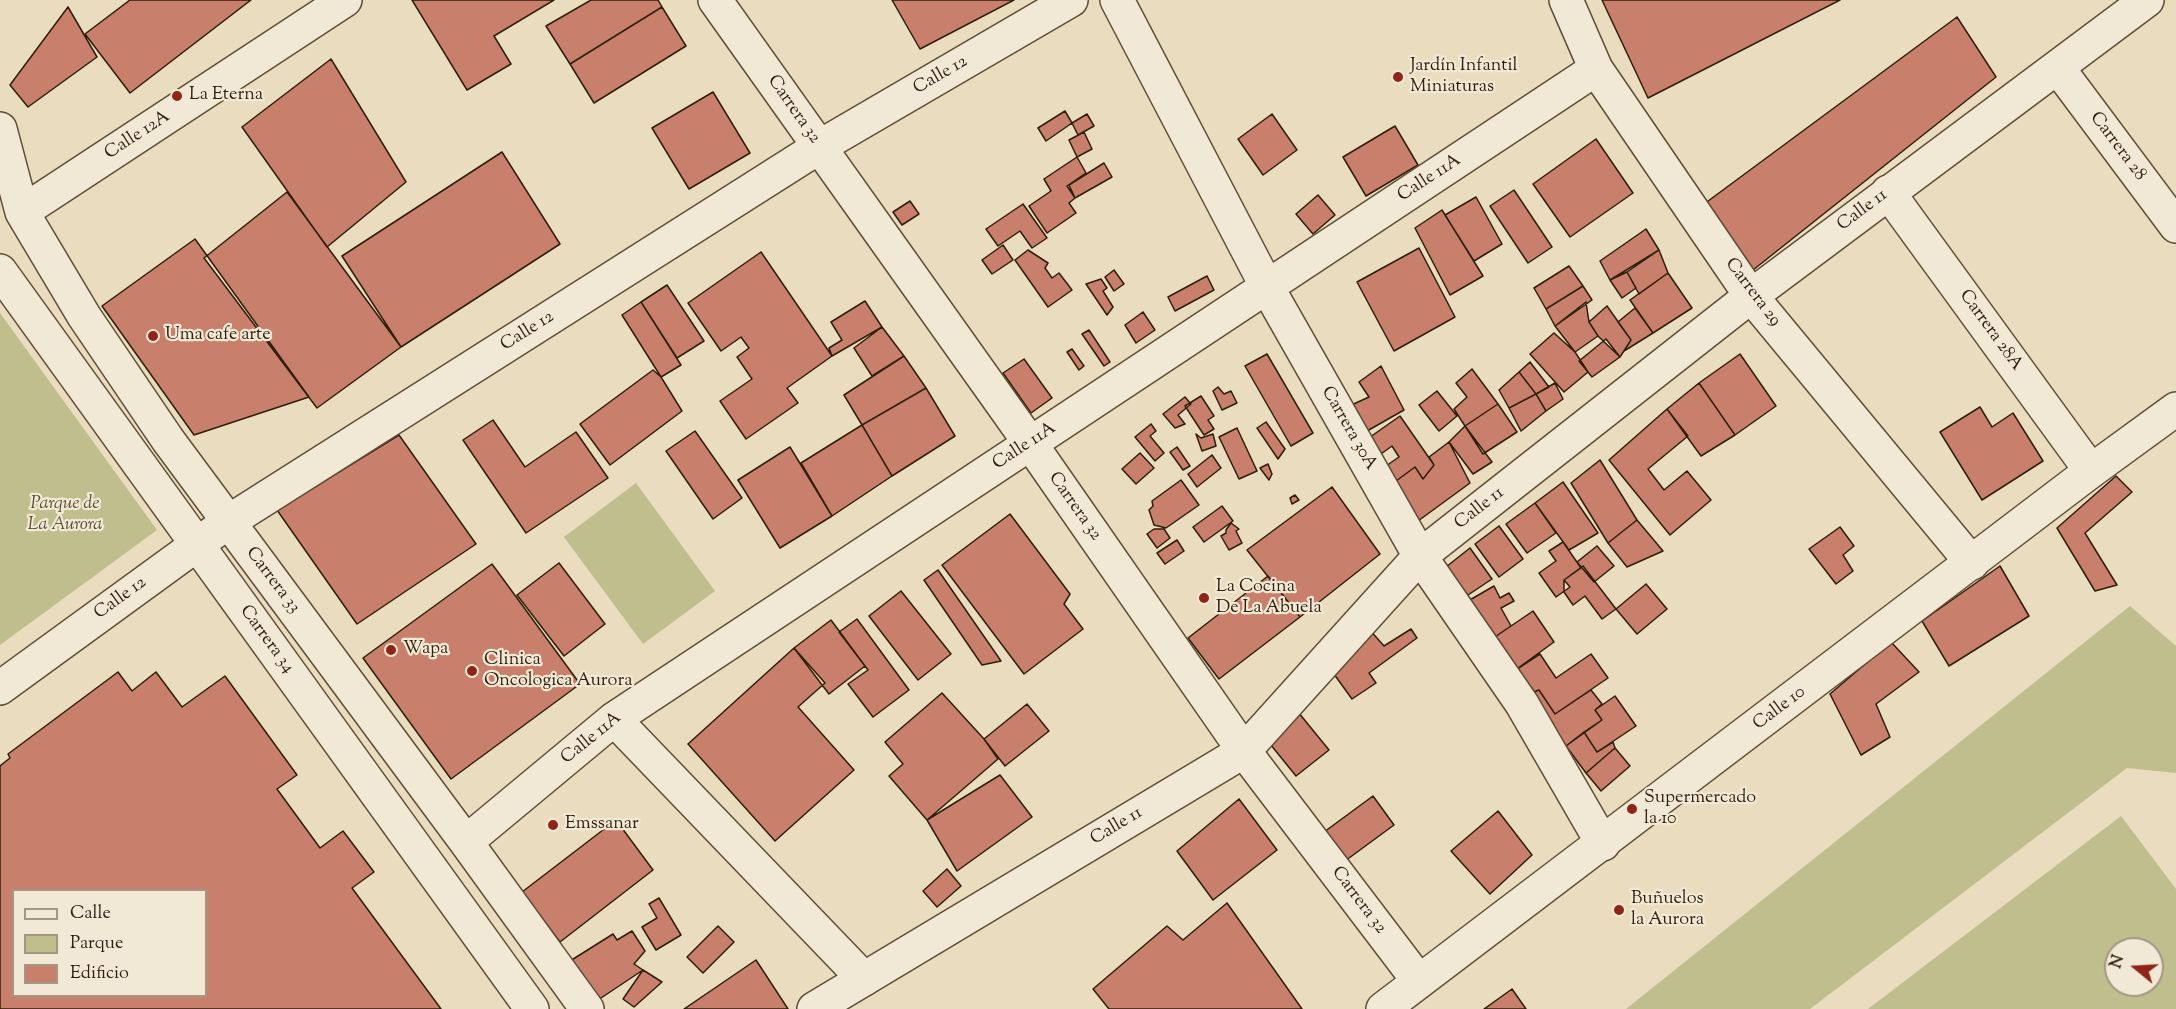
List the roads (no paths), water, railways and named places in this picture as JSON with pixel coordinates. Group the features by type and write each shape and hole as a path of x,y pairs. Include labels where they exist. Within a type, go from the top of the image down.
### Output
{"street":[{"name":"Calle 12A","path":"22,212 345,0"},
{"name":"Carrera 32","path":"715,0 1030,443 1244,751 1418,980"},
{"name":"Calle 12","path":"0,688 196,543 228,522 819,147 1071,0"},
{"name":"Carrera 30A","path":"1117,0 1268,287 1420,556 1522,704 1603,844"},
{"name":"Carrera 29","path":"1566,0 1596,69 1751,296 1972,563"},
{"name":"Calle 11","path":"814,1009 1244,751 1420,556 1751,296 2147,0"},
{"name":"Carrera 28","path":"2058,68 2176,226"},
{"name":"Calle 11A","path":"466,842 614,719 1596,69"},
{"name":"Carrera 33","path":"0,129 22,212 84,316 168,440 587,1009"},
{"name":"Carrera 28A","path":"1888,192 2091,471"},
{"name":"Carrera 34","path":"0,271 532,1009"},
{"name":"Calle 10","path":"1383,1009 1418,980 1603,844 2091,471 2176,409"},
{"path":"614,719 864,979"}],"place":[{"name":"Jardín Infantil Miniaturas","path":"1398,77"},
{"name":"La Eterna","path":"177,96"},
{"name":"Uma cafe arte","path":"153,336"},
{"name":"La Cocina De La Abuela","path":"1204,598"},
{"name":"Wapa","path":"391,650"},
{"name":"Clinica Oncologica Aurora","path":"472,671"},
{"name":"Supermercado la 10","path":"1632,809"},
{"name":"Emssanar","path":"553,825"},
{"name":"Buñuelos la Aurora","path":"1619,910"}],"park label":[{"name":"Parque de La Aurora","path":"65,515"}]}
